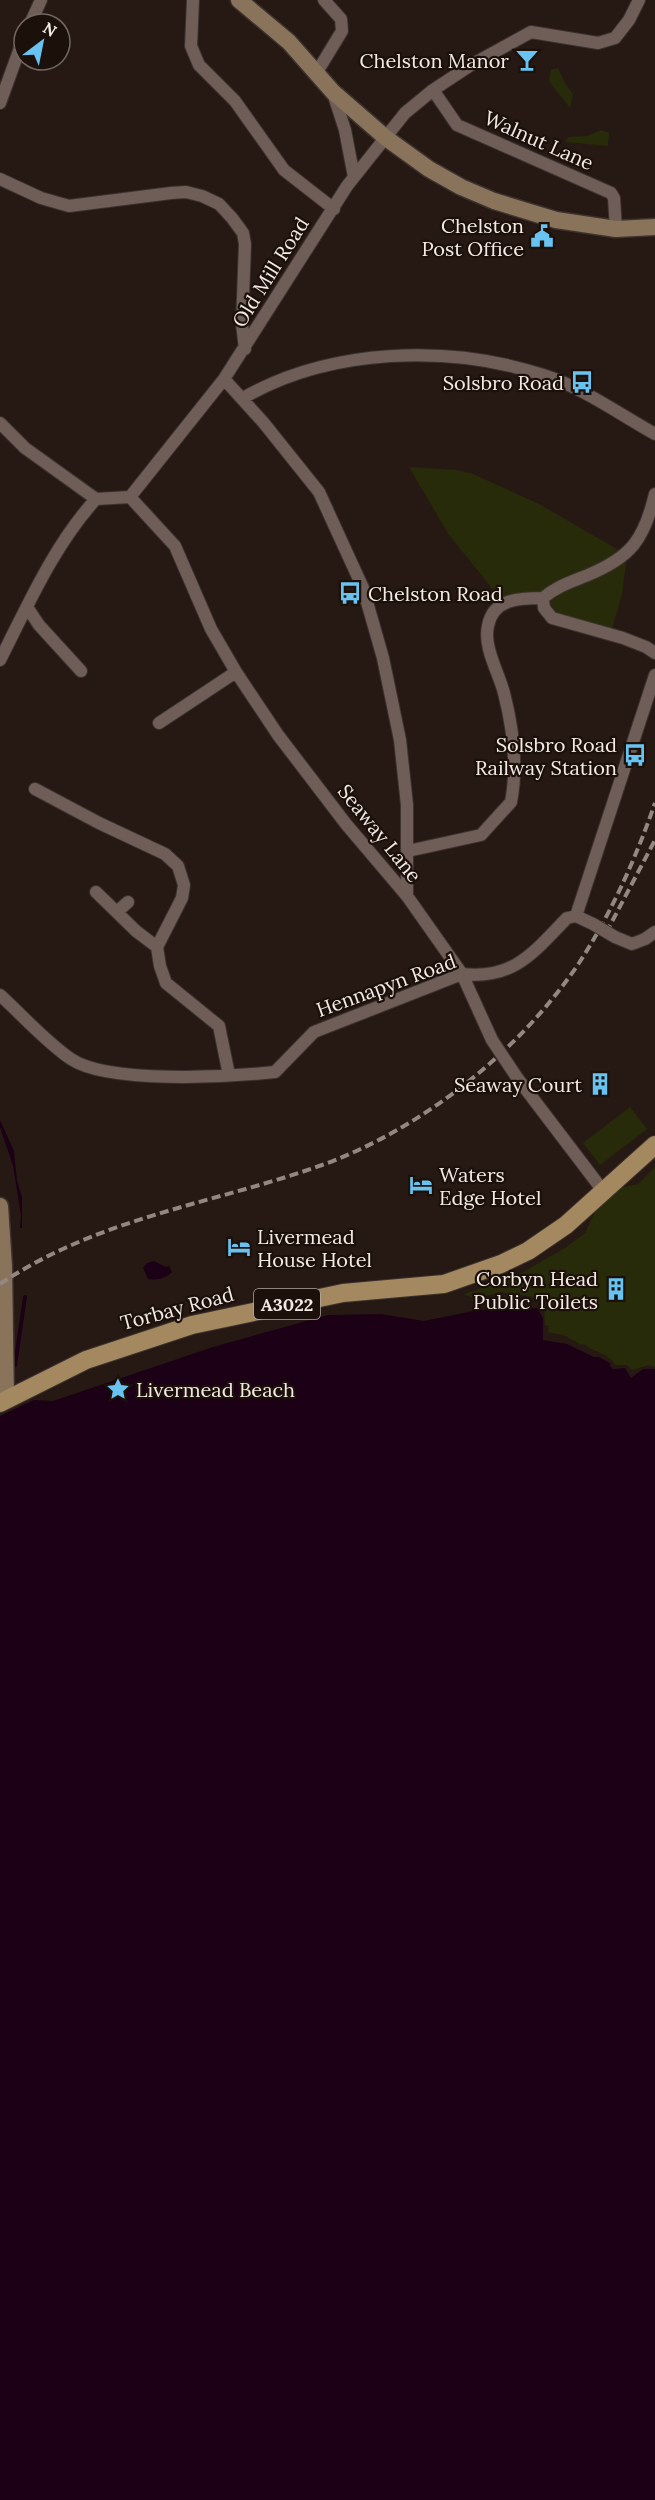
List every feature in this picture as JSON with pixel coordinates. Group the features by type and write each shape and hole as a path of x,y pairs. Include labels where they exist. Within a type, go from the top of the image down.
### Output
{"main road":[{"name":"Torbay Road","path":"3,1395 86,1360 192,1325 342,1293 429,1286 473,1275 501,1264 544,1241 566,1225 655,1145"}],"street":[{"path":"193,0 191,46 199,65 235,101 284,170 334,209"},
{"path":"239,0 289,42 333,92 386,138 429,170 494,201 556,220 616,229 655,227"},
{"path":"317,72 342,31 341,19 324,0"},
{"name":"Old Mill Road","path":"130,497 224,379 354,177 405,113 433,90 471,65 531,32 598,43 615,38 629,20 639,0"},
{"path":"0,103 12,70"},
{"name":"Walnut Lane","path":"433,90 457,125 611,193 614,198 616,229"},
{"path":"333,92 345,130 354,177"},
{"path":"0,179 41,198 69,206 186,192 219,204 243,233 245,244 242,324 245,349"},
{"path":"243,398 262,387 361,358 452,355 470,357 543,375 595,400 655,434"},
{"path":"224,379 243,398 320,492 363,588 393,698 405,780 407,896"},
{"path":"0,423 25,448 96,499 130,497"},
{"path":"408,851 481,834 511,802 513,735 490,646 488,626 494,612 501,604 514,599 543,598 557,586 590,574 627,555 635,545 651,512 655,494"},
{"name":"Seaway Lane","path":"130,497 175,546 211,629 236,672 278,735 346,824 407,896 462,974 492,1040 518,1079 604,1192"},
{"path":"0,660 47,568 82,514 96,499"},
{"path":"543,598 544,608 552,618 623,638 655,653"},
{"path":"27,607 39,625 81,672"},
{"path":"159,723 236,672"},
{"path":"655,675 576,916 632,944 655,932"},
{"path":"35,789 165,854 178,866 183,885 182,898 157,947"},
{"path":"96,892 157,947 166,982 219,1026 229,1075"},
{"path":"117,912 128,902"},
{"name":"Hennapyn Road","path":"0,994 72,1060 103,1072 165,1076 274,1072 314,1032 462,974 479,976 500,974 528,959 567,918 576,916"},
{"path":"0,1206 4,1266 3,1395"}],"green space":[{"path":"558,68 573,94 570,108 549,81 551,70"},
{"path":"601,130 609,133 608,146 565,142 568,137 587,136"},
{"path":"409,467 457,470 473,474 539,504 627,555 622,594 610,636 552,618 543,598 501,604 488,583 449,535"},
{"path":"630,1107 647,1129 600,1165 583,1143"},
{"path":"655,1167 655,1367 649,1365 632,1370 627,1365 616,1365 604,1354 586,1345 563,1335 548,1332 549,1326 545,1325 544,1302 541,1298 500,1292 475,1299 464,1294 511,1279 565,1248 585,1233 604,1192 638,1184"}],"shaded area":[{"path":"0,1120 14,1151 17,1181 22,1197 22,1228 20,1228 21,1216 13,1166 0,1127"},
{"path":"154,1261 166,1267 169,1266 172,1272 161,1278 148,1279 143,1268 147,1263"},
{"path":"537,1308 543,1318 543,1340 567,1344 594,1357 599,1357 611,1364 613,1369 625,1368 631,1378 643,1369 655,1369 655,2500 0,2500 0,1416 34,1400 53,1401 213,1347 328,1315 381,1314 424,1321 478,1310"}],"waterway":[{"path":"15,1365 25,1297"}],"railway":[{"path":"0,1284 38,1261 117,1227 281,1179 359,1150 396,1131 466,1084 528,1027 579,963 622,885 655,803"},
{"path":"606,933 655,840"}],"place":[{"name":"Chelston Manor","path":"527,60"},
{"name":"Chelston Post Office","path":"542,236"},
{"name":"Solsbro Road","path":"582,382"},
{"name":"Chelston Road","path":"350,593"},
{"name":"Solsbro Road Railway Station","path":"635,755"},
{"name":"Seaway Court","path":"600,1084"},
{"name":"Waters Edge Hotel","path":"421,1185"},
{"name":"Livermead House Hotel","path":"239,1247"},
{"name":"Corbyn Head Public Toilets","path":"616,1289"},
{"name":"Livermead Beach","path":"118,1389"}]}
